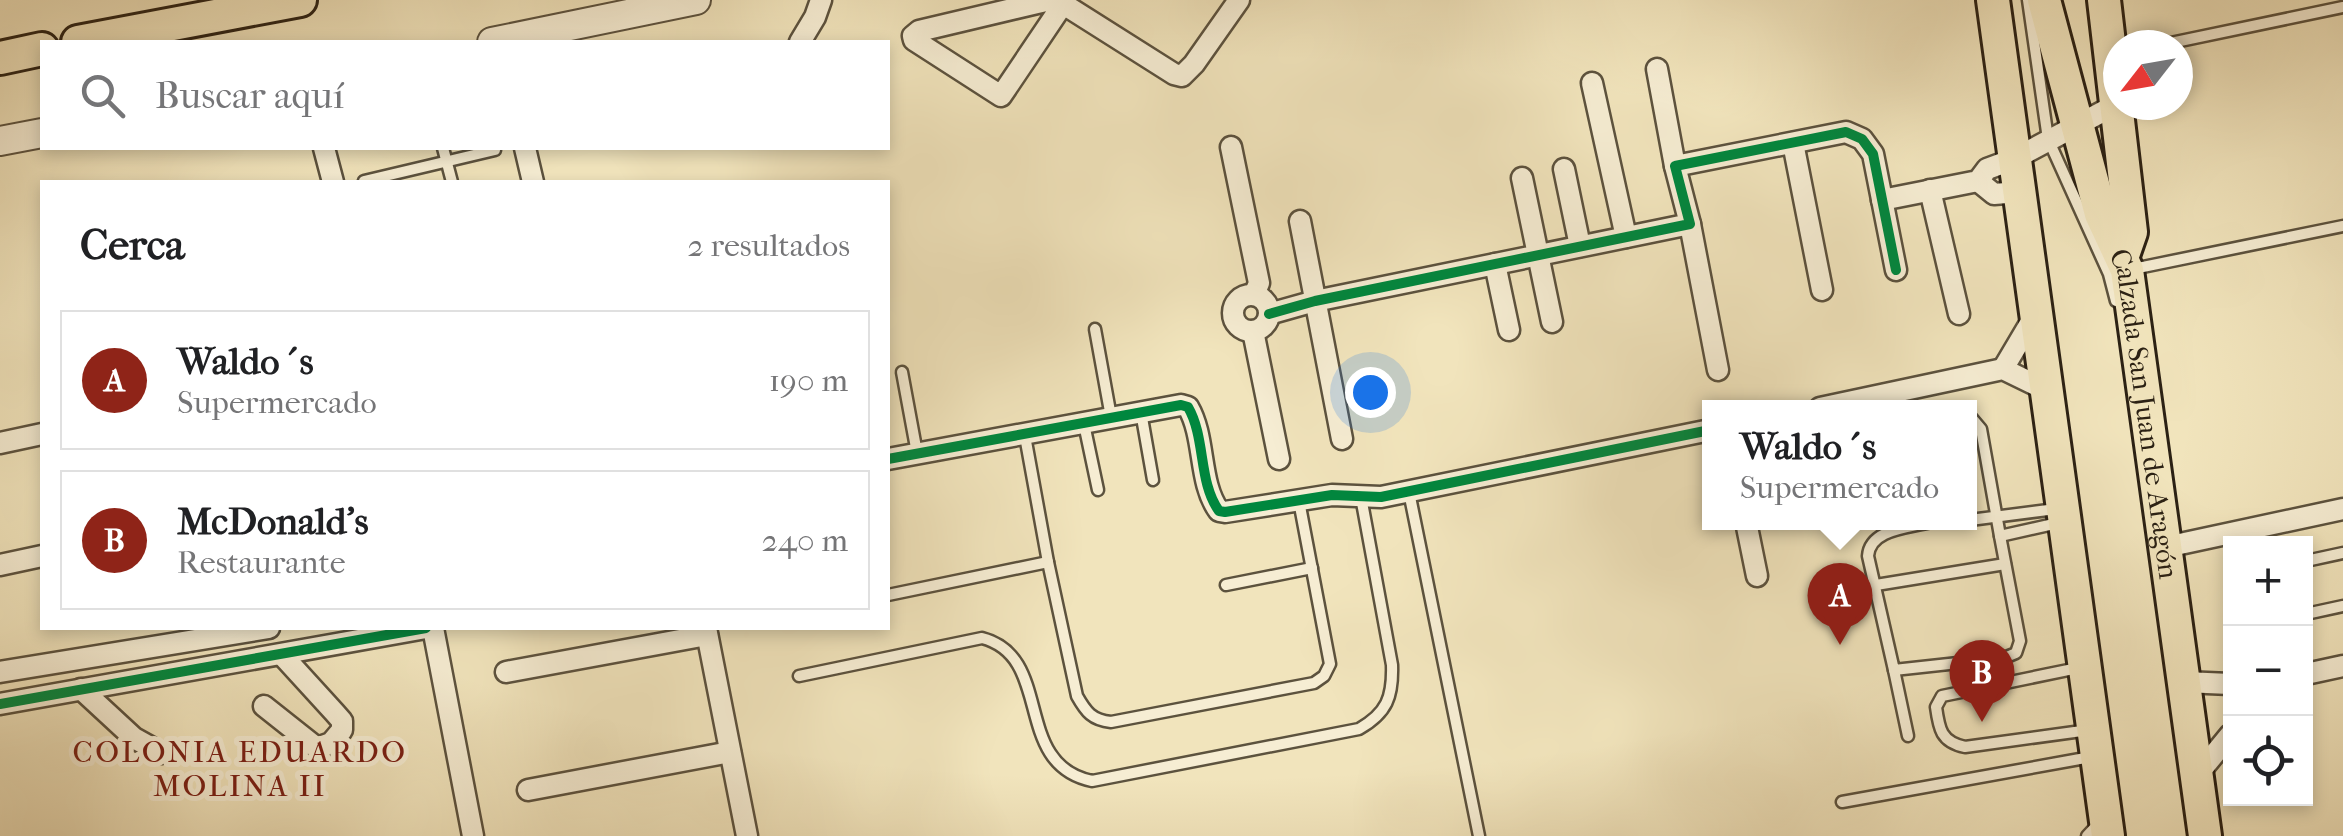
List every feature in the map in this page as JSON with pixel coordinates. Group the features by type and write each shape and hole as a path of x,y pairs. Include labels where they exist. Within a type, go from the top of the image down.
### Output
{"main road":[{"path":"89,40 300,0"},
{"path":"1993,0 2020,155 2019,192 2096,743 2100,830"},
{"name":"Calzada San Juan de Aragón","path":"2044,0 2062,131 2125,264 2204,836"},
{"path":"2104,0 2110,30"},
{"path":"0,58 40,50"},
{"path":"2118,120 2131,232 2125,264"}],"street":[{"path":"506,40 696,0"},
{"path":"801,40 821,0"},
{"path":"1057,1 1001,96 912,36 1057,1 1182,76 1239,0"},
{"path":"1656,69 1718,370"},
{"path":"1592,83 1626,236"},
{"path":"1882,200 1971,182 1987,168 2020,155 2103,110"},
{"path":"1675,166 1846,132 1855,134 1873,154 1896,270"},
{"path":"0,141 40,133"},
{"path":"1793,142 1822,290"},
{"path":"1232,147 1259,283 1254,295"},
{"path":"325,150 333,180"},
{"path":"525,150 533,180"},
{"path":"1564,169 1580,246"},
{"path":"1522,178 1552,322"},
{"path":"1971,182 1994,194 2019,192"},
{"path":"1930,190 1959,314"},
{"path":"1300,221 1342,439"},
{"path":"1269,314 1315,301 1690,224"},
{"path":"1495,264 1508,330"},
{"path":"1254,295 1265,302 1269,314 1264,325 1254,331 1236,324 1232,312 1242,297 1254,295"},
{"path":"2003,369 2035,315"},
{"path":"1254,331 1280,459"},
{"path":"1858,400 2003,369 2046,390"},
{"path":"890,459 1180,405 1188,407 1195,423 1218,511 1332,496 1409,492 1702,432"},
{"path":"0,443 40,434"},
{"path":"2166,547 2343,509"},
{"path":"1748,530 1757,576"},
{"path":"0,565 40,556"},
{"path":"0,672 257,630"},
{"path":"0,704 420,630"},
{"path":"430,630 473,836"},
{"path":"506,672 706,632 747,836"},
{"path":"264,706 317,748 331,743 342,730 342,721 283,656"},
{"path":"2313,674 2343,666"},
{"path":"2184,682 2223,684"},
{"path":"81,689 134,738 161,754"},
{"path":"2198,774 2223,744"},
{"path":"528,790 730,752"}],"lane":[{"path":"2003,0 2020,155 2040,246"},
{"path":"2028,0 2062,131 2125,332 2194,836"},
{"path":"2193,38 2343,8"},
{"path":"443,150 451,180"},
{"path":"368,180 495,150"},
{"path":"2125,264 2158,262 2343,226"},
{"path":"1095,329 1111,418"},
{"path":"902,372 917,454"},
{"path":"1141,412 1152,480"},
{"path":"1084,424 1098,490"},
{"path":"1894,670 2004,658 2016,653 2020,641 1982,429 1977,424"},
{"path":"1025,436 1077,696 1096,720 1111,722 1314,683 1324,676 1330,664 1299,501"},
{"path":"1409,492 1479,836"},
{"path":"800,676 982,638 995,641 1006,648 1023,672 1042,741 1064,771 1092,781 1359,729 1376,719 1389,704 1392,684 1392,664 1360,496"},
{"path":"1977,519 2063,515"},
{"path":"2000,536 2063,515"},
{"path":"1899,530 1875,536 1869,544 1868,556 1908,736"},
{"path":"2313,559 2343,553"},
{"path":"890,594 1048,562"},
{"path":"1876,585 2006,564"},
{"path":"1226,586 1312,568"},
{"path":"2313,612 2343,606"},
{"path":"2084,667 1942,696 1936,707 1940,734 1951,744 1965,747 2096,743"},
{"path":"1842,802 2096,743"}],"cycle path":[{"path":"1269,314 1315,301 1690,224 1675,166 1846,132 1862,139 1873,154 1896,270"},
{"path":"890,459 1181,405 1188,407 1194,419 1212,499 1219,511 1225,512 1332,495 1381,497 1702,432"},
{"path":"0,704 415,630"}],"place":[{"name":"Waldo´s","path":"1840,645"},
{"name":"McDonald's","path":"1982,722"}],"district":[{"name":"COLONIA EDUARDO MOLINA II","path":"240,769"}]}
